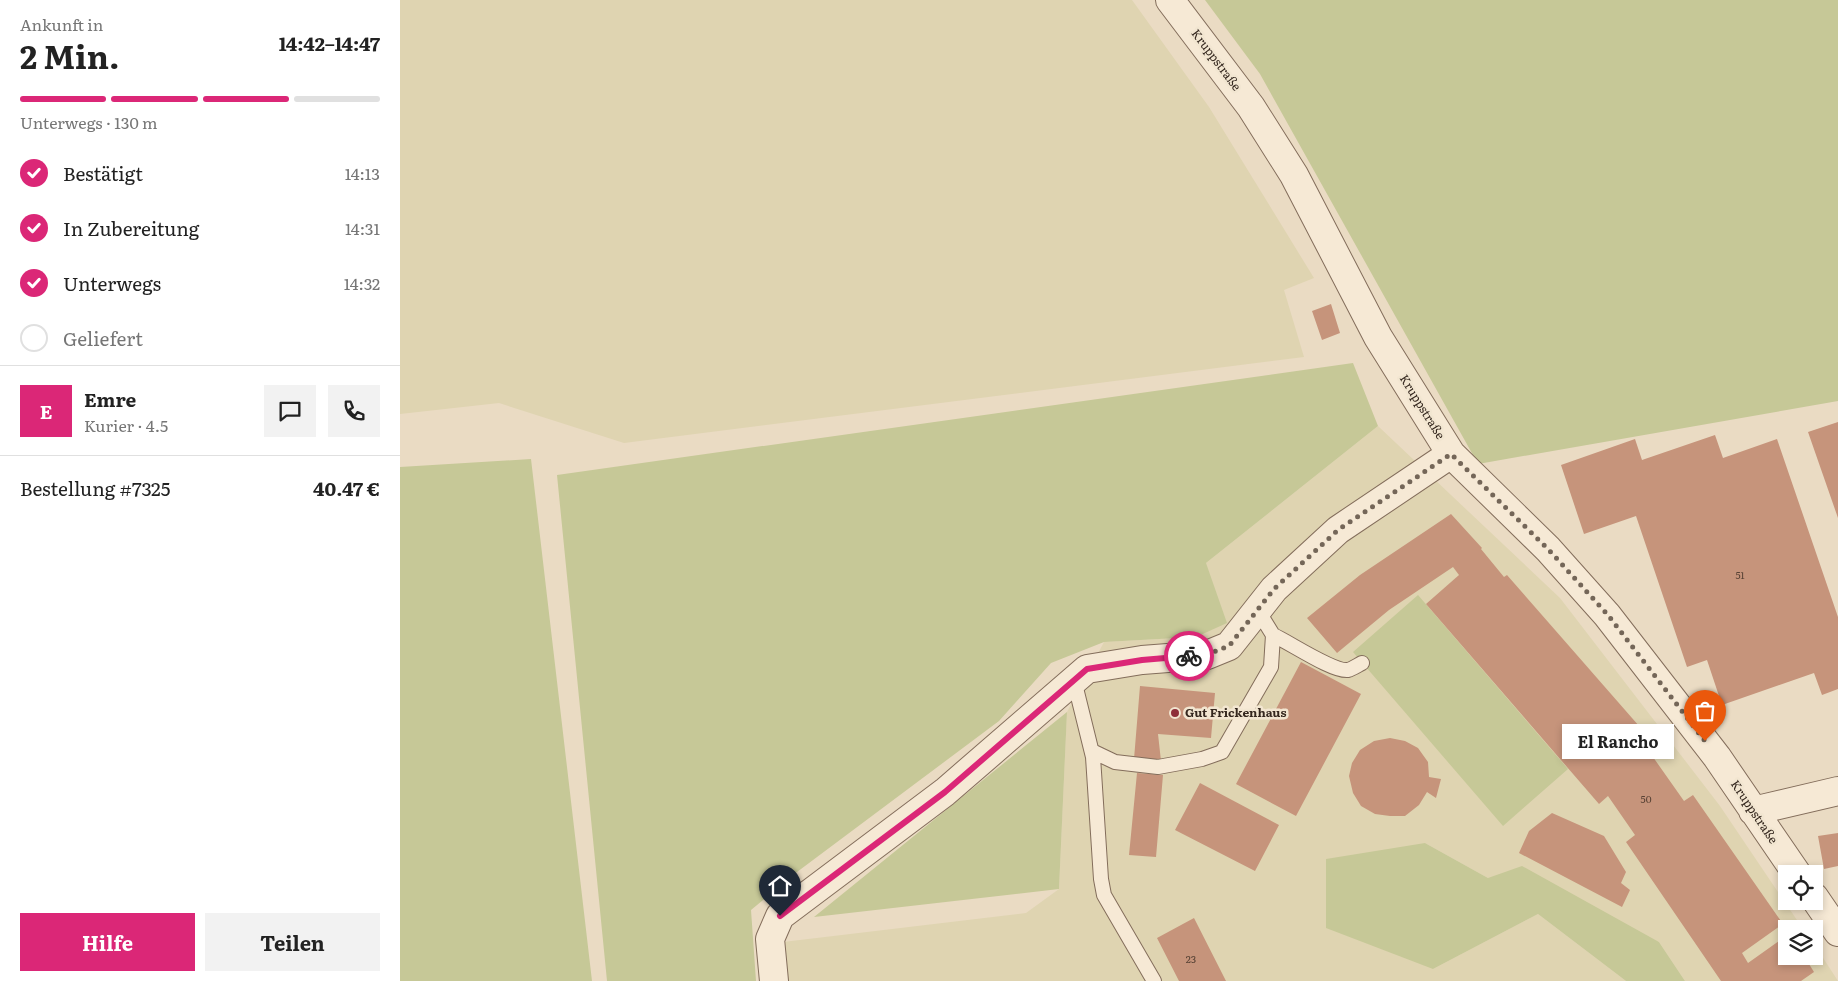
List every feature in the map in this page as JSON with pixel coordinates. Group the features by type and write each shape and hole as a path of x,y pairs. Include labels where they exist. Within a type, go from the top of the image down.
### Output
{"street":[{"name":"Kruppstraße","path":"1170,0 1251,107 1294,175 1378,337 1451,454 1548,549 1608,615 1717,757 1791,865"},
{"path":"774,981 770,939 780,916 945,792 1087,669 1142,660 1206,655 1229,646 1239,636 1257,609 1274,589 1338,530 1451,454"},
{"path":"1754,811 1838,791"},
{"path":"1823,910 1838,932"}],"lane":[{"path":"1257,609 1274,635 1314,657 1348,670 1362,662"},
{"path":"1092,750 1114,762 1158,767 1202,759 1222,752 1271,667 1274,635"},
{"path":"1074,680 1092,750 1101,879 1104,895 1154,981"}],"shaded area":[{"path":"400,0 1132,0 1209,107 1314,278 1284,290 1304,357 624,443 499,403 400,414"},
{"path":"1378,426 1560,598 1720,806 1778,892 1778,910 1790,910 1797,920 1778,920 1778,965 1823,965 1823,958 1838,981 1685,981 1659,942 1488,878 1425,843 1433,969 1538,914 1626,981 787,981 783,942 1026,913 1059,889 1067,712 1104,642 1196,637 1206,563"}],"green space":[{"path":"1205,0 1838,0 1838,401 1478,464 1260,74"},
{"path":"1353,363 1378,426 1206,563 1227,623 1196,637 1104,642 1051,663 999,721 797,872 751,910 756,981 607,981 557,475"},
{"path":"531,459 592,981 400,981 400,467"},
{"path":"1418,595 1568,769 1503,826 1353,652"},
{"path":"1067,712 1059,889 814,917"},
{"path":"1425,843 1488,878 1522,866 1659,942 1685,981 1626,981 1538,914 1433,969 1326,928 1326,859"}],"building":[{"path":"1331,304 1340,333 1322,340 1312,311"},
{"path":"1838,422 1838,518 1808,432"},
{"path":"1715,435 1723,458 1777,439 1838,617 1838,689 1822,695 1814,673 1722,705 1707,660 1687,667 1636,516 1584,534 1561,465 1635,439 1642,460"},
{"path":"1451,514 1482,548 1504,577 1507,575 1660,750 1653,757 1684,801 1693,795 1780,920 1778,920 1778,928 1742,953 1748,963 1778,942 1778,965 1810,965 1814,972 1801,981 1721,981 1626,842 1635,835 1608,796 1599,804 1426,604 1459,575 1453,567 1389,610 1337,653 1307,618 1360,575"},
{"path":"1301,662 1361,694 1296,816 1236,784"},
{"name":"Gut Frickenhaus","path":"1140,686 1215,693 1211,738 1158,734 1161,761 1134,759"},
{"path":"1390,738 1405,741 1418,748 1428,762 1429,777 1441,779 1436,798 1427,792 1419,805 1405,816 1375,814 1361,806 1353,793 1349,776 1352,763 1360,750 1374,741"},
{"path":"1137,773 1163,775 1156,857 1129,855"},
{"path":"1200,783 1279,825 1255,871 1175,830"},
{"path":"1552,813 1604,836 1626,872 1621,883 1630,890 1622,907 1519,853 1529,831"},
{"path":"1838,833 1838,866 1824,869 1818,836"},
{"path":"1194,918 1226,981 1179,981 1157,938"}],"way so far":[{"path":"1189,656 1206,655 1229,646 1239,636 1257,609 1274,589 1338,530 1451,454 1548,549 1608,615 1705,741"}],"place":[{"name":"Gut Frickenhaus","path":"1175,713"},
{"name":"El Rancho","path":"1705,741"}],"route":[{"path":"780,916 945,792 1087,669 1142,660 1189,656"}]}
